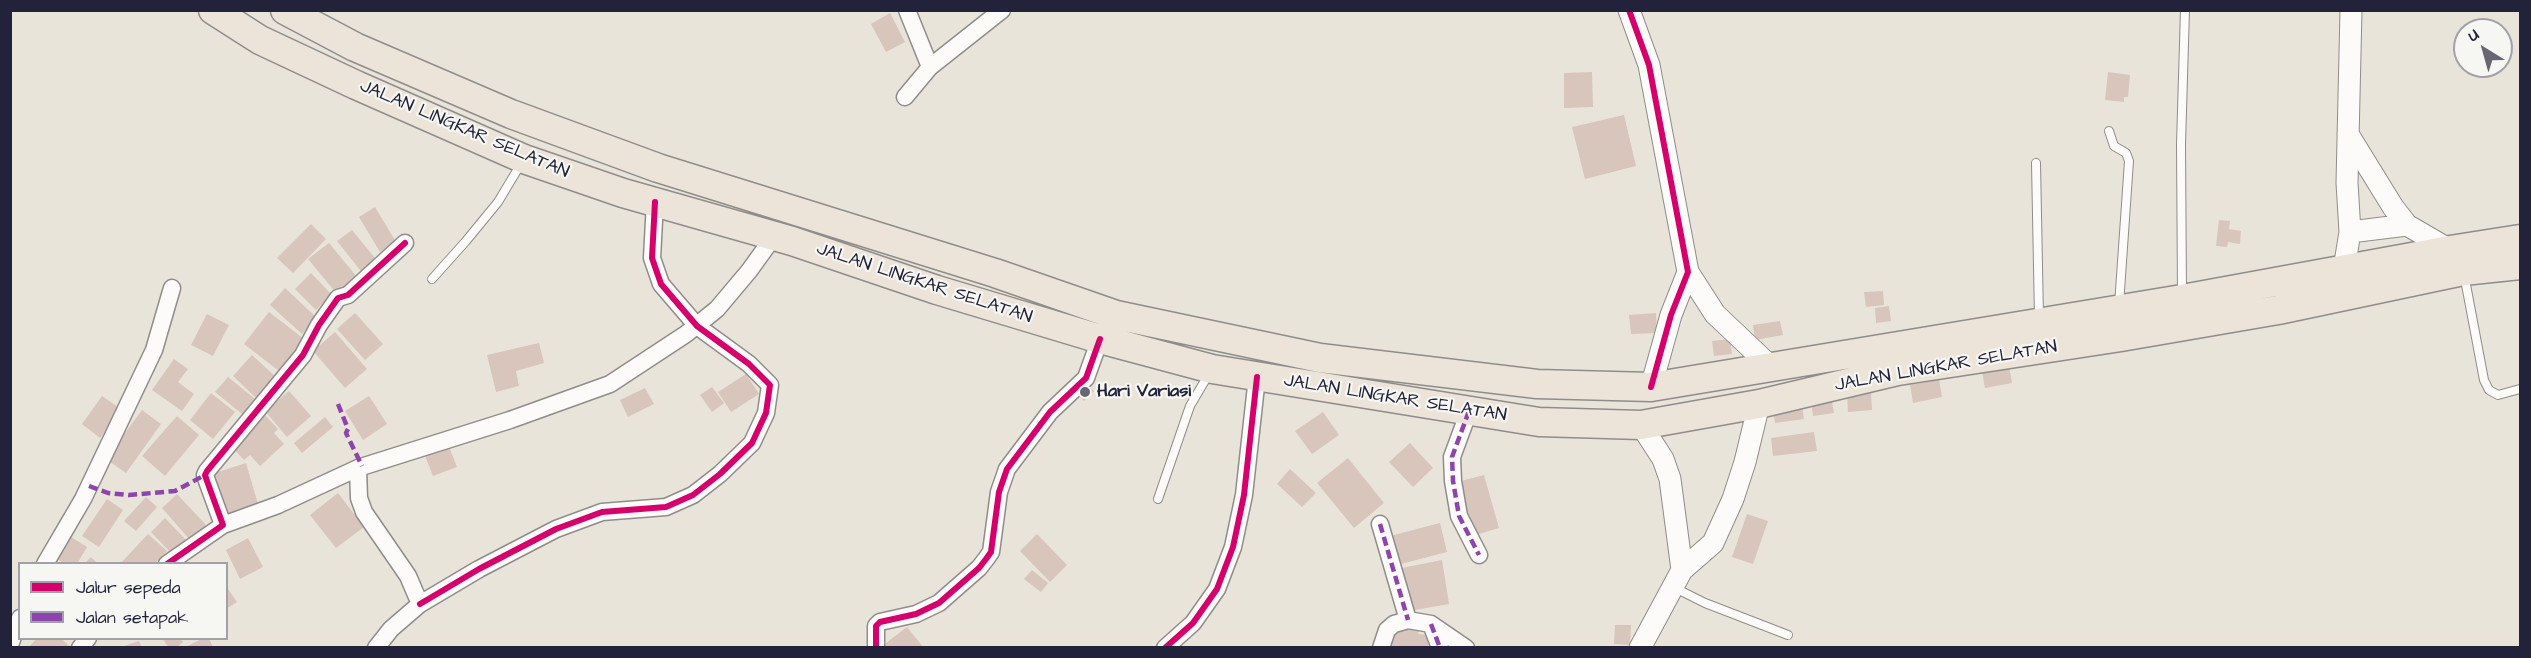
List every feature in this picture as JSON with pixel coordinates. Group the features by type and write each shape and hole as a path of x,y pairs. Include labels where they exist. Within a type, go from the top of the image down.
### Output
{"highway":[{"name":"JALAN LINGKAR SELATAN","path":"213,10 260,40 524,159 654,202 775,235 937,290 1100,339 1212,369 1539,422 1641,425 1759,404 1898,371 2278,310 2456,260"},
{"name":"JALAN LINGKAR SELATAN","path":"285,10 355,47 511,114 658,168 995,273 1116,315 1320,358 1537,384 1651,387 2182,299 2344,269 2456,260 2519,261"},
{"path":"2119,308 2121,337"},
{"path":"1212,369 1222,338"}],"street":[{"path":"906,10 930,67"},
{"path":"904,97 930,67 1002,10"},
{"path":"1629,10 1649,65 1688,272 1715,314 1770,366"},
{"path":"2344,269 2350,232 2347,183 2351,10"},
{"path":"2348,134 2393,207 2407,225 2456,260"},
{"path":"376,648 391,629 420,604 479,569 556,529 602,513 666,507 693,495 720,474 752,443 766,413 770,385 748,364 697,326 661,284 652,258 654,202"},
{"path":"2350,232 2407,225"},
{"path":"170,562 223,525 278,505 358,468 510,420 610,384 697,326 717,309 749,272 775,235"},
{"path":"223,525 205,475 207,471 303,355 319,325 338,298 348,295 405,243"},
{"path":"1651,387 1671,315 1688,272"},
{"path":"46,562 83,499 154,350 172,288"},
{"path":"876,648 876,626 880,622 916,614 939,603 979,568 991,552 999,492 1007,469 1050,412 1086,378 1100,339"},
{"path":"1165,648 1193,623 1217,589 1233,547 1244,495 1257,377"},
{"path":"1640,648 1677,578 1713,543 1733,499 1745,462 1759,404"},
{"path":"1469,411 1452,457 1453,481 1459,516 1479,555"},
{"path":"1641,425 1662,459 1670,479 1677,578"},
{"path":"358,468 359,498 364,512 408,576 420,604"},
{"path":"1380,524 1408,620"},
{"path":"1381,648 1388,630 1394,624 1408,620 1431,624 1466,648"},
{"path":"10,645 18,623"},
{"path":"1431,624 1440,648"}],"lane":[{"path":"2182,299 2181,144 2185,10"},
{"path":"2109,131 2114,146 2126,153 2129,160 2119,308"},
{"path":"432,279 498,202 524,159"},
{"path":"2036,163 2039,322"},
{"path":"2456,260 2484,380 2489,390 2498,395 2520,389"},
{"path":"1158,499 1190,406 1212,369"},
{"path":"1677,578 1705,603 1788,635"}],"building":[{"path":"890,13 905,42 886,52 871,24"},
{"path":"1592,72 1593,107 1564,108 1564,73"},
{"path":"2108,72 2130,75 2128,97 2124,97 2124,102 2105,100"},
{"path":"1624,115 1636,166 1585,179 1572,127"},
{"path":"375,207 396,242 380,252 359,217"},
{"path":"2219,220 2230,221 2229,229 2241,231 2240,244 2228,242 2227,247 2216,246"},
{"path":"311,224 326,239 293,273 277,258"},
{"path":"352,230 379,263 364,275 337,241"},
{"path":"329,243 357,277 337,294 308,259"},
{"path":"311,273 331,294 316,310 295,289"},
{"path":"285,288 317,318 302,334 270,305"},
{"path":"1883,291 1884,305 1866,307 1864,292"},
{"path":"1889,306 1891,321 1876,323 1875,308"},
{"path":"269,312 304,339 279,371 244,344"},
{"path":"355,313 383,344 365,360 337,329"},
{"path":"1656,313 1657,333 1631,334 1629,315"},
{"path":"207,314 229,325 213,356 191,345"},
{"path":"1780,321 1783,335 1755,340 1753,325"},
{"path":"335,332 367,369 345,388 313,351"},
{"path":"1730,339 1732,354 1714,356 1712,341"},
{"path":"539,343 544,363 516,371 519,386 496,392 487,355"},
{"path":"252,355 277,378 257,399 233,376"},
{"path":"174,359 188,369 178,382 194,394 182,411 152,390"},
{"path":"2009,366 2012,383 1985,388 1982,371"},
{"path":"746,374 759,394 731,412 718,392"},
{"path":"228,377 260,403 247,418 215,392"},
{"path":"1939,380 1942,397 1913,403 1910,385"},
{"name":"Hari Variasi","path":"1086,384 1094,391 1084,401 1076,393"},
{"path":"712,387 724,403 712,412 700,395"},
{"path":"645,388 654,404 628,417 620,400"},
{"path":"289,391 311,416 287,437 265,411"},
{"path":"1871,392 1872,410 1848,412 1847,394"},
{"path":"211,393 235,412 213,439 190,420"},
{"path":"102,396 121,409 100,438 82,424"},
{"path":"369,396 387,424 363,440 345,411"},
{"path":"1831,397 1834,413 1813,416 1811,400"},
{"path":"1801,399 1804,419 1775,423 1772,404"},
{"path":"142,410 161,424 126,473 106,459"},
{"path":"1323,412 1339,435 1312,454 1295,431"},
{"path":"264,414 278,429 274,433 284,444 260,466 250,455 244,460 230,445"},
{"path":"177,416 199,435 165,476 142,456"},
{"path":"325,417 333,427 302,453 294,443"},
{"path":"1814,432 1817,451 1773,456 1771,438"},
{"path":"1410,443 1433,468 1413,487 1389,462"},
{"path":"448,444 457,467 433,476 424,453"},
{"path":"1348,458 1384,503 1354,528 1317,483"},
{"path":"246,463 258,504 224,515 212,474"},
{"path":"1290,469 1316,493 1302,507 1277,484"},
{"path":"1484,475 1499,528 1472,536 1457,482"},
{"path":"338,493 364,527 336,548 310,515"},
{"path":"177,494 206,525 190,540 162,508"},
{"path":"146,497 157,507 136,531 124,521"},
{"path":"107,499 123,510 99,547 82,536"},
{"path":"1747,514 1768,521 1753,564 1732,557"},
{"path":"165,518 188,542 173,555 151,532"},
{"path":"1440,523 1447,552 1397,565 1390,536"},
{"path":"148,534 167,551 157,562 122,562"},
{"path":"1037,534 1067,565 1050,582 1020,551"},
{"path":"68,535 87,547 78,562 62,562 54,557"},
{"path":"248,538 263,567 240,579 226,550"},
{"path":"91,557 96,562 86,562"},
{"path":"1442,560 1449,604 1409,611 1402,568"},
{"path":"1032,570 1048,583 1041,592 1024,579"},
{"path":"228,589 237,602 228,608"},
{"path":"1615,625 1631,625 1630,645 1614,644"},
{"path":"907,627 924,648 883,648 882,646"},
{"path":"1396,628 1419,629 1418,634 1428,635 1428,648 1387,648"},
{"path":"35,640 63,640 69,646 28,648"},
{"path":"163,640 182,640 183,642 176,648 169,648"},
{"path":"200,640 210,640 213,648 183,648"},
{"path":"139,641 142,648 121,648 121,647"}],"marked path":[{"path":"338,404 348,429 346,433 362,466"},
{"path":"1469,411 1452,457 1453,481 1459,516 1479,555"},
{"path":"89,486 108,493 129,495 175,491 205,475"},
{"path":"1380,524 1408,620"},
{"path":"1431,624 1440,648"}],"cycle path":[{"path":"1629,10 1649,65 1688,272 1671,315 1651,387"},
{"path":"420,604 479,569 556,529 602,512 666,507 693,495 720,474 752,443 766,413 770,385 749,364 697,326 661,284 652,258 655,202"},
{"path":"170,562 223,525 205,475 207,471 303,355 319,325 338,298 348,295 405,243"},
{"path":"876,648 876,626 880,622 916,614 939,603 986,559 991,552 999,492 1007,469 1050,412 1086,378 1100,339"},
{"path":"1165,648 1193,623 1217,589 1233,547 1244,495 1257,377"}],"place":[{"name":"Hari Variasi","path":"1085,392"}]}
